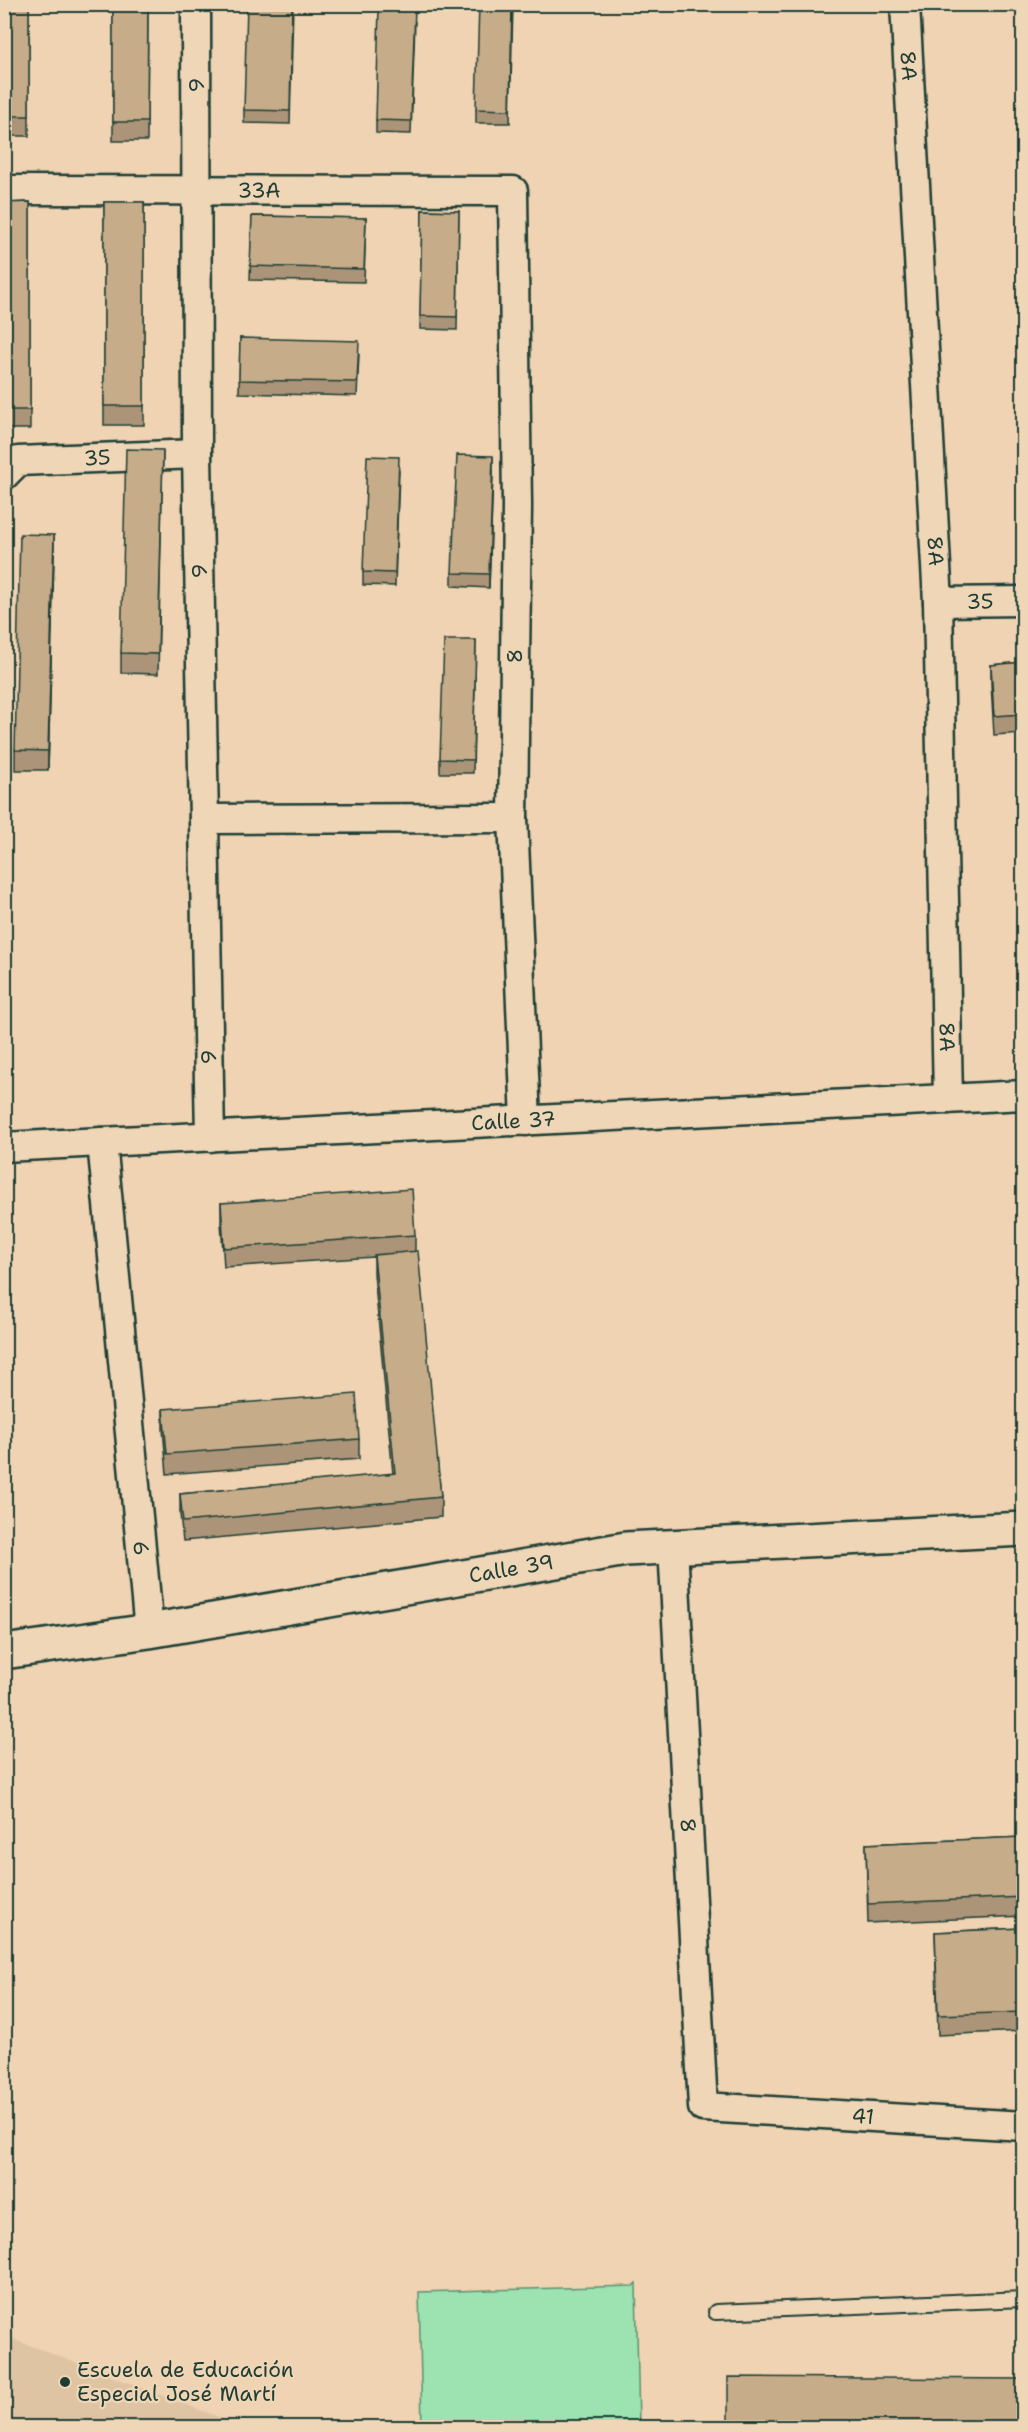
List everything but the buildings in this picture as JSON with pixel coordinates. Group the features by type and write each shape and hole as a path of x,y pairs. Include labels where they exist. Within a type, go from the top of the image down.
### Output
{"street":[{"name":"6","path":"196,4 197,454 210,1137"},
{"name":"8A","path":"905,4 938,602 948,1099"},
{"name":"33A","path":"4,190 513,191"},
{"name":"8","path":"513,191 517,506 513,818 526,1121"},
{"name":"35","path":"4,476 18,461 197,454"},
{"name":"35","path":"938,602 1023,601"},
{"path":"204,819 513,818"},
{"name":"Calle 37","path":"4,1147 1023,1095"},
{"name":"6","path":"102,1142 149,1631"},
{"name":"Calle 39","path":"4,1652 149,1631 626,1549 1023,1529"},
{"name":"8","path":"673,1546 703,2107"},
{"name":"41","path":"703,2107 1023,2126"}],"lane":[{"path":"716,2312 1023,2298"}],"shaded area":[{"name":"Escuela de Educación Especial José Martí","path":"5,2336 245,2427 5,2427"}],"green space":[{"path":"636,2283 639,2427 422,2427 419,2292 633,2286"}],"place":[{"name":"Escuela de Educación Especial José Martí","path":"65,2382"}]}
